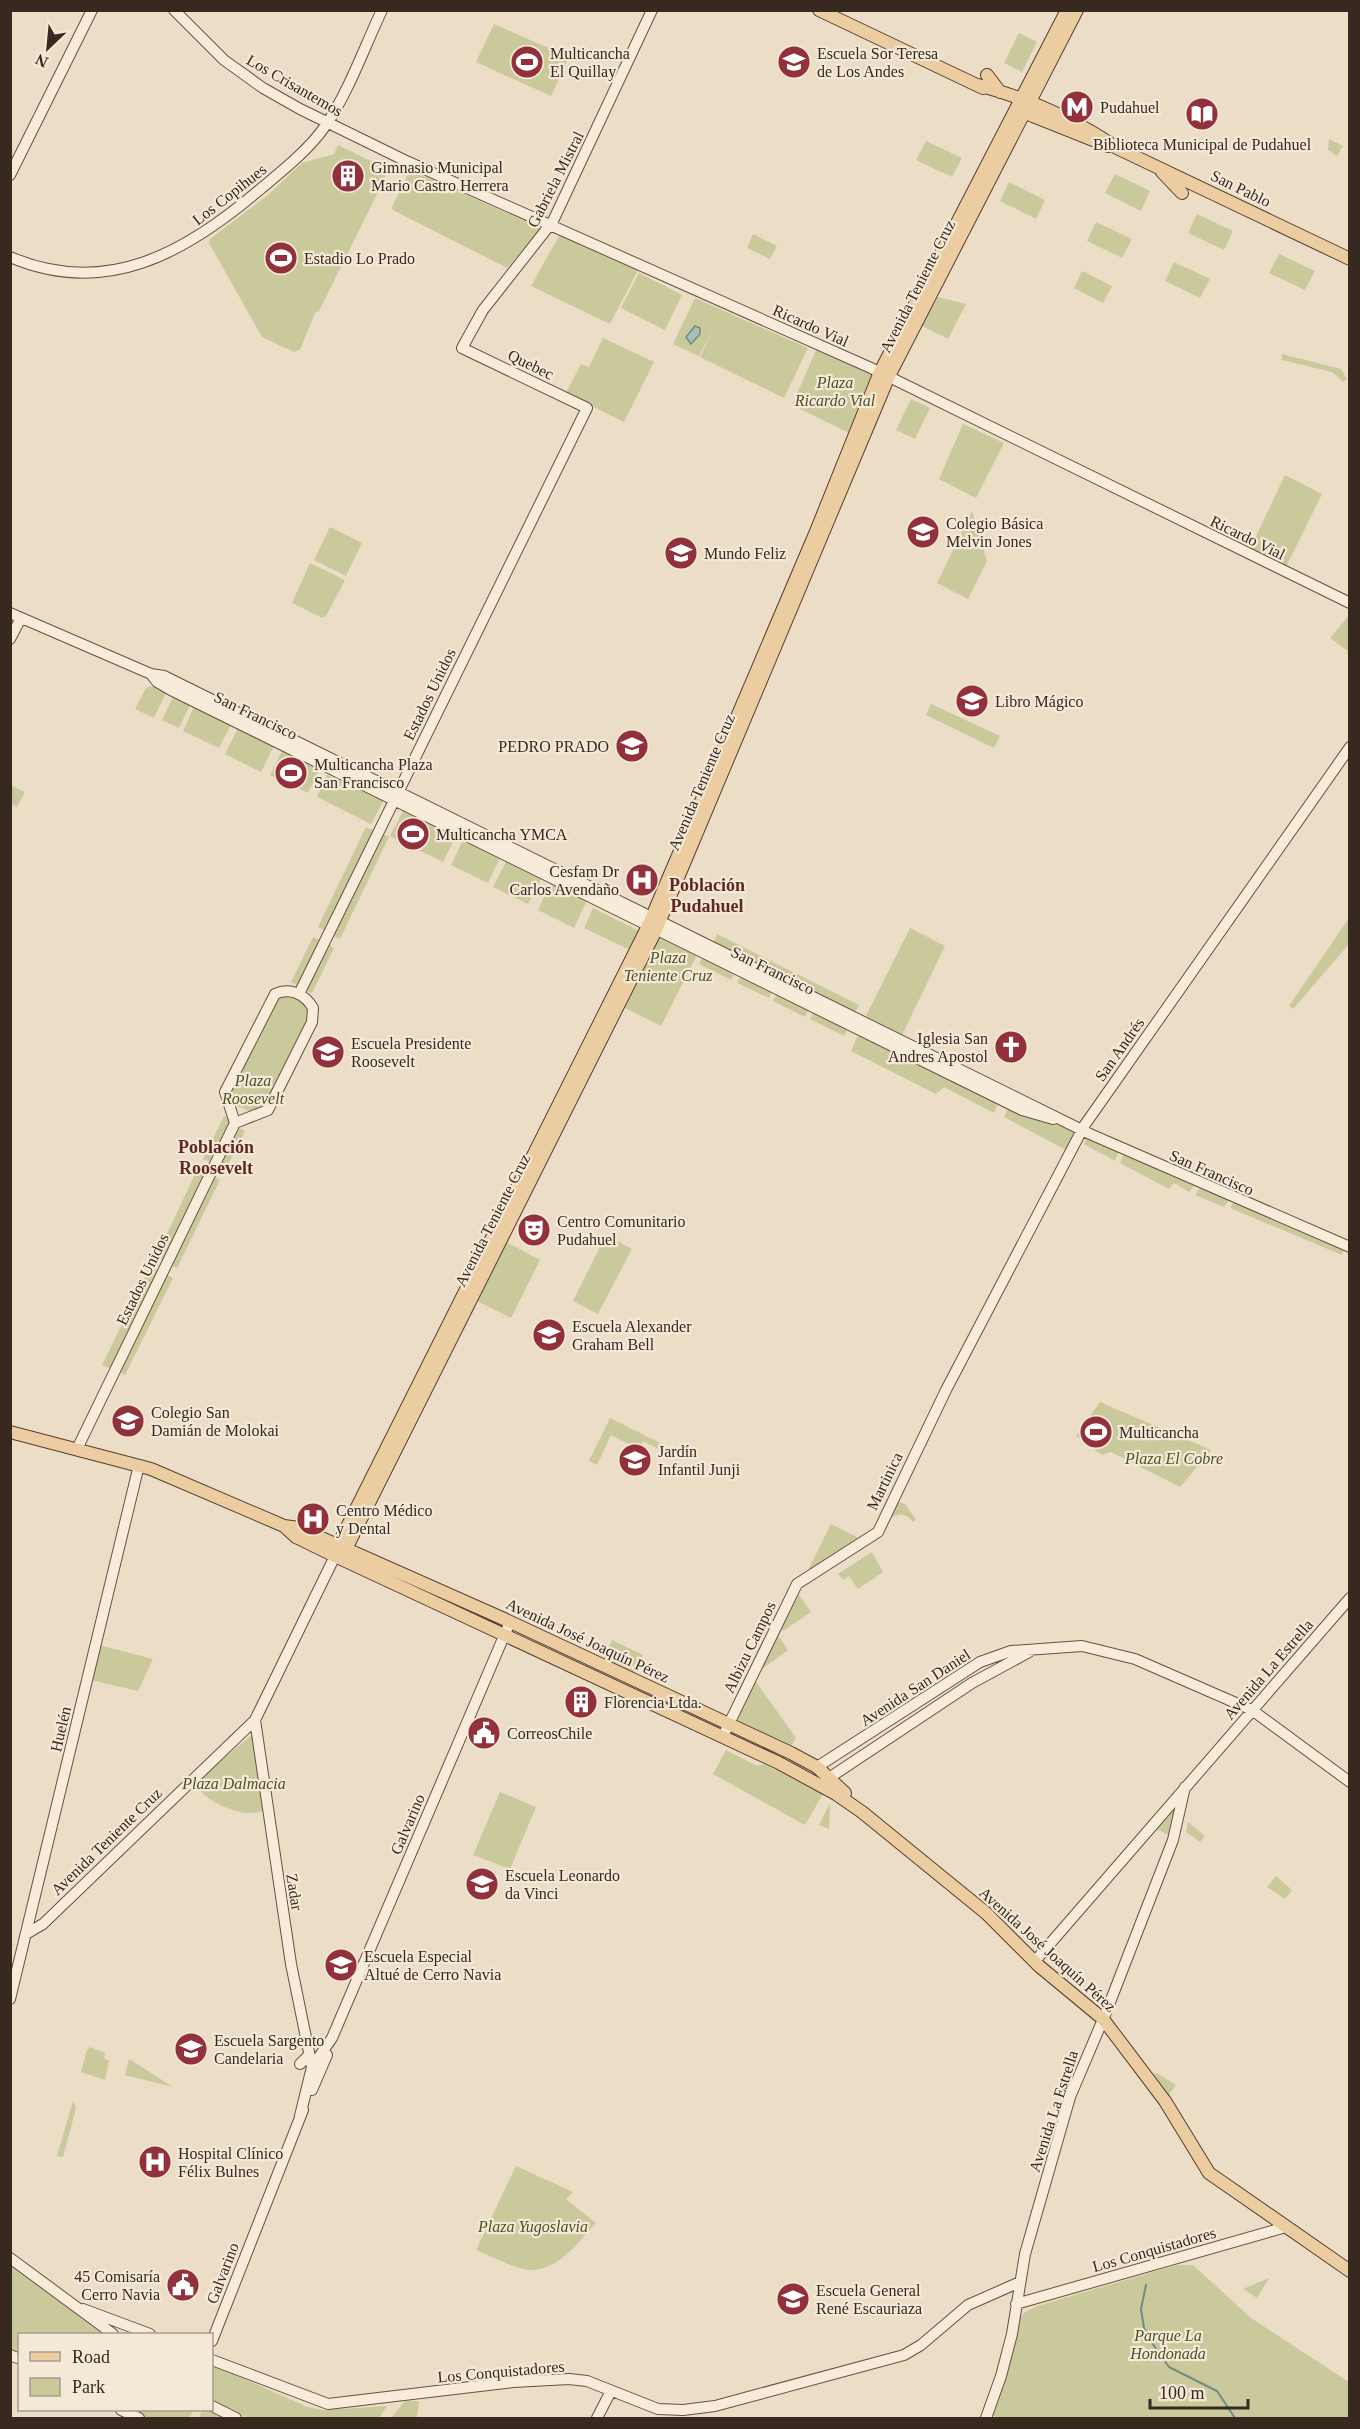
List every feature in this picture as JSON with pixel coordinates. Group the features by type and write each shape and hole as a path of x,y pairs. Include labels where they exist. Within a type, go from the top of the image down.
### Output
{"main road":[{"name":"San Pablo","path":"819,10 982,80 1023,106"},
{"name":"Avenida Teniente Cruz","path":"1023,106 1067,10"},
{"name":"Avenida Teniente Cruz","path":"339,1551 654,923 817,529 884,374 1023,106 1077,10"},
{"name":"San Pablo","path":"982,80 1023,106 1092,142 1117,148 1350,259"},
{"path":"1157,167 1182,193"},
{"name":"Avenida José Joaquín Pérez","path":"10,1432 139,1465 284,1526 296,1537 339,1551 510,1622 818,1767 862,1812"},
{"name":"Avenida José Joaquín Pérez","path":"339,1551 505,1634 779,1764 836,1794 862,1812 986,1913 1035,1961 1103,2019 1165,2101 1209,2173 1350,2271"},
{"path":"613,1686 620,1673"},
{"path":"779,1764 813,1777 829,1778"}],"street":[{"path":"10,175 92,10"},
{"name":"Los Crisantemos","path":"174,10 205,43 236,70 295,106 383,150"},
{"name":"Los Copihues","path":"10,257 41,267 81,273 120,269 164,255 199,237 242,205 300,155 328,122 382,10"},
{"name":"Gabriela Mistral","path":"462,348 483,310 551,225 652,10"},
{"name":"Ricardo Vial","path":"383,150 884,374 1350,603"},
{"name":"Quebec","path":"462,348 587,408"},
{"name":"Estados Unidos","path":"299,994 587,408"},
{"path":"10,639 16,616"},
{"name":"San Francisco","path":"16,616 151,674 164,676 1022,1110 1064,1122 1350,1247"},
{"name":"San Andrés","path":"946,1390 1082,1130 1350,747"},
{"path":"282,991 299,994 312,1006 313,1019 270,1108 261,1115 235,1123 225,1097 226,1089 269,1001 282,991"},
{"path":"230,1106 250,1117"},
{"name":"Estados Unidos","path":"77,1449 235,1123"},
{"name":"Martinica","path":"797,1584 878,1532 946,1390"},
{"name":"Huelén","path":"10,1999 139,1465"},
{"name":"Avenida Teniente Cruz","path":"26,1934 40,1925 255,1720 339,1551"},
{"name":"Albizu Campos","path":"724,1738 728,1724 797,1584"},
{"name":"Avenida La Estrella","path":"1035,1961 1350,1598"},
{"name":"Galvarino","path":"213,2338 300,2116 328,2054 332,2038 510,1622"},
{"name":"Avenida San Daniel","path":"818,1767 970,1667 1011,1651 1082,1646 1114,1652 1252,1710 1350,1782"},
{"name":"Avenida San Daniel","path":"829,1778 972,1683 1034,1649"},
{"name":"Zadar","path":"255,1720 291,1964 312,2067"},
{"name":"Avenida La Estrella","path":"986,2418 1001,2376 1025,2254 1070,2097 1173,1840 1185,1787"},
{"path":"30,1917 40,1925"},
{"name":"Galvarino","path":"300,2116 312,2067 332,2038"},
{"path":"300,2064 308,2051 324,2049"},
{"name":"Los Conquistadores","path":"1017,2299 1030,2301 1287,2227"},
{"path":"10,2258 111,2333"},
{"name":"Los Conquistadores","path":"213,2360 328,2404 513,2382 561,2379 587,2381 650,2406 674,2410 715,2406 909,2353 962,2309 1020,2282"},
{"path":"76,2307 147,2333"},
{"path":"597,2418 611,2391"},
{"path":"213,2406 236,2418"},
{"path":"125,2411 139,2418"}],"green space":[{"path":"494,24 569,57 551,96 476,62"},
{"path":"1019,33 1037,42 1022,72 1004,63"},
{"path":"1329,139 1343,146 1337,156 1328,150"},
{"path":"926,141 962,158 952,177 916,160"},
{"name":"Estadio Lo Prado","path":"338,145 389,170 319,311 315,313 300,350 294,352 262,337 209,243 210,239 268,195 302,163 334,154"},
{"path":"410,170 540,228 540,230 507,268 391,209"},
{"path":"1115,174 1150,191 1141,211 1105,193"},
{"path":"1009,182 1045,200 1036,219 1000,201"},
{"path":"1197,214 1233,231 1224,250 1188,233"},
{"path":"1096,222 1132,239 1122,258 1087,241"},
{"path":"560,234 638,270 610,324 531,286"},
{"path":"753,234 777,246 770,259 747,248"},
{"path":"1279,254 1315,271 1305,290 1269,273"},
{"path":"1174,262 1210,279 1200,298 1165,281"},
{"path":"1082,271 1112,286 1103,303 1074,288"},
{"path":"639,273 682,295 665,330 621,308"},
{"path":"938,297 966,304 948,339 922,326"},
{"path":"695,298 808,348 784,398 700,357 716,323 699,356 673,344"},
{"path":"603,338 654,362 624,422 566,393 581,364 589,367"},
{"name":"Plaza Ricardo Vial","path":"816,350 874,374 851,434 792,405"},
{"path":"1282,354 1341,369 1347,379 1343,382 1332,372 1282,360"},
{"path":"911,399 930,408 915,439 896,430"},
{"path":"963,424 1004,443 976,498 939,479"},
{"path":"1285,475 1322,494 1286,567 1250,549"},
{"path":"972,511 987,561 968,599 937,583"},
{"path":"330,527 362,543 346,576 314,560"},
{"path":"310,563 345,580 326,616 322,618 292,603"},
{"path":"1349,615 1349,652 1330,638"},
{"path":"151,686 166,693 154,718 135,709 146,688"},
{"path":"173,697 190,705 179,728 162,720"},
{"path":"931,704 1000,736 994,748 926,715"},
{"path":"194,707 231,725 219,748 183,731"},
{"path":"238,728 274,746 261,772 225,754"},
{"path":"282,751 320,769 308,793 270,775"},
{"path":"327,775 384,800 371,824 317,797"},
{"path":"10,785 25,792 17,807 11,804"},
{"path":"403,811 456,836 443,862 390,836"},
{"path":"366,827 375,831 326,931 318,927"},
{"path":"381,833 389,837 340,939 331,935"},
{"path":"463,840 500,858 488,883 451,865"},
{"path":"507,860 542,877 528,904 493,887"},
{"path":"551,882 587,900 574,928 538,910"},
{"path":"593,908 639,931 630,950 584,928"},
{"path":"1349,918 1349,944 1293,1009 1289,1006"},
{"path":"910,928 945,946 902,1035 866,1016"},
{"path":"717,934 859,1005 855,1012 714,942"},
{"path":"313,937 321,941 299,986 291,982"},
{"name":"Plaza Teniente Cruz","path":"658,937 697,955 661,1026 625,1008"},
{"path":"327,944 334,948 312,993 305,990"},
{"path":"703,956 735,972 731,980 699,964"},
{"path":"741,975 773,990 769,998 737,983"},
{"path":"777,993 809,1009 805,1017 773,1001"},
{"name":"Plaza Roosevelt","path":"281,995 297,998 306,1008 310,1018 266,1109 253,1113 231,1103 228,1093 274,1001"},
{"path":"814,1011 848,1028 844,1036 810,1019"},
{"path":"859,1033 998,1103 994,1113 944,1087 936,1094 851,1051"},
{"path":"1008,1109 1073,1130 1074,1135 1066,1150 1004,1117"},
{"path":"224,1116 232,1119 211,1162 203,1159"},
{"path":"237,1127 245,1131 225,1171 217,1167"},
{"path":"1087,1137 1119,1151 1115,1161 1084,1144"},
{"path":"1124,1154 1194,1186 1189,1192 1174,1183 1169,1189 1120,1163"},
{"path":"198,1168 207,1172 164,1261 156,1257"},
{"path":"212,1176 220,1180 177,1268 169,1265"},
{"path":"1200,1188 1229,1200 1224,1207 1195,1195"},
{"path":"1235,1200 1345,1248 1342,1255 1230,1208"},
{"path":"606,1235 632,1249 598,1314 573,1301"},
{"path":"506,1242 540,1260 511,1318 477,1301"},
{"path":"150,1267 159,1271 111,1369 102,1365"},
{"path":"164,1274 173,1278 125,1375 117,1371"},
{"name":"Plaza El Cobre","path":"1100,1402 1211,1450 1180,1487 1111,1452 1102,1455 1076,1436"},
{"path":"610,1418 676,1451 673,1456 643,1441 639,1449 611,1435 597,1465 589,1461"},
{"path":"896,1501 905,1504 916,1520 913,1522 901,1515 887,1520"},
{"path":"831,1524 857,1537 857,1540 806,1574"},
{"path":"872,1552 883,1572 858,1589 849,1576 843,1580 838,1574"},
{"path":"797,1592 811,1612 783,1631 779,1627"},
{"path":"777,1634 788,1650 762,1669"},
{"path":"612,1640 643,1655 634,1673 603,1659"},
{"path":"99,1645 153,1659 138,1691 91,1680"},
{"path":"754,1679 796,1738 791,1747 734,1722"},
{"name":"Plaza Dalmacia","path":"253,1734 264,1810 247,1813 215,1802 199,1789 196,1782"},
{"path":"726,1750 757,1766 764,1764 824,1792 805,1825 713,1774"},
{"path":"500,1792 536,1807 510,1869 473,1855"},
{"path":"830,1803 829,1829 819,1825"},
{"path":"1174,1807 1171,1836 1156,1829"},
{"path":"1188,1822 1205,1836 1200,1842 1186,1832"},
{"path":"1276,1876 1292,1890 1285,1899 1267,1887"},
{"path":"90,2047 105,2053 104,2058 109,2061 105,2080 81,2072 87,2050"},
{"path":"129,2059 173,2087 125,2075"},
{"path":"1157,2073 1176,2085 1169,2095 1154,2074"},
{"path":"73,2101 76,2108 63,2157 57,2156"},
{"name":"Plaza Yugoslavia","path":"516,2166 573,2192 566,2199 596,2223 559,2261 540,2269 529,2270 517,2267 476,2250"},
{"path":"10,2263 106,2333 18,2333 18,2355 11,2351"},
{"name":"Parque La Hondonada","path":"1177,2265 1193,2265 1251,2318 1349,2382 1349,2418 998,2418 992,2415 1019,2319 1024,2313 1037,2306"},
{"path":"1269,2278 1257,2298 1243,2289"},
{"path":"213,2366 307,2407 323,2410 387,2406 379,2418 247,2418 213,2401"},
{"path":"405,2401 419,2401 417,2418 391,2418"},
{"path":"213,2410 230,2418 199,2418 202,2411"},
{"path":"129,2411 193,2411 189,2418 145,2418"}],"shaded area":[{"path":"695,326 700,328 700,334 691,344 686,337"}],"waterway":[{"path":"1146,2285 1141,2309 1144,2328 1156,2349 1169,2367 1217,2391 1235,2418"}],"place":[{"name":"Multicancha El Quillay","path":"527,62"},
{"name":"Escuela Sor Teresa de Los Andes","path":"794,62"},
{"name":"Pudahuel","path":"1077,107"},
{"name":"Biblioteca Municipal de Pudahuel","path":"1202,114"},
{"name":"Gimnasio Municipal Mario Castro Herrera","path":"348,176"},
{"name":"Estadio Lo Prado","path":"281,258"},
{"name":"Colegio Básica Melvin Jones","path":"923,532"},
{"name":"Mundo Feliz","path":"681,553"},
{"name":"Libro Mágico","path":"972,701"},
{"name":"PEDRO PRADO","path":"632,746"},
{"name":"Multicancha Plaza San Francisco","path":"291,773"},
{"name":"Multicancha YMCA","path":"413,834"},
{"name":"Cesfam Dr Carlos Avendaño","path":"642,880"},
{"name":"Iglesia San Andres Apostol","path":"1011,1047"},
{"name":"Escuela Presidente Roosevelt","path":"328,1052"},
{"name":"Centro Comunitario Pudahuel","path":"534,1230"},
{"name":"Escuela Alexander Graham Bell","path":"549,1335"},
{"name":"Colegio San Damián de Molokai","path":"128,1421"},
{"name":"Multicancha","path":"1096,1432"},
{"name":"Jardín Infantil Junji","path":"635,1460"},
{"name":"Centro Médico y Dental","path":"313,1519"},
{"name":"Florencia Ltda.","path":"581,1702"},
{"name":"CorreosChile","path":"484,1733"},
{"name":"Escuela Leonardo da Vinci","path":"482,1884"},
{"name":"Escuela Especial Altué de Cerro Navia","path":"341,1965"},
{"name":"Escuela Sargento Candelaria","path":"191,2049"},
{"name":"Hospital Clínico Félix Bulnes","path":"155,2162"},
{"name":"45 Comisaría Cerro Navia","path":"183,2285"},
{"name":"Escuela General René Escauriaza","path":"793,2299"}],"district":[{"name":"Población Pudahuel","path":"707,895"},
{"name":"Población Roosevelt","path":"216,1157"}]}
